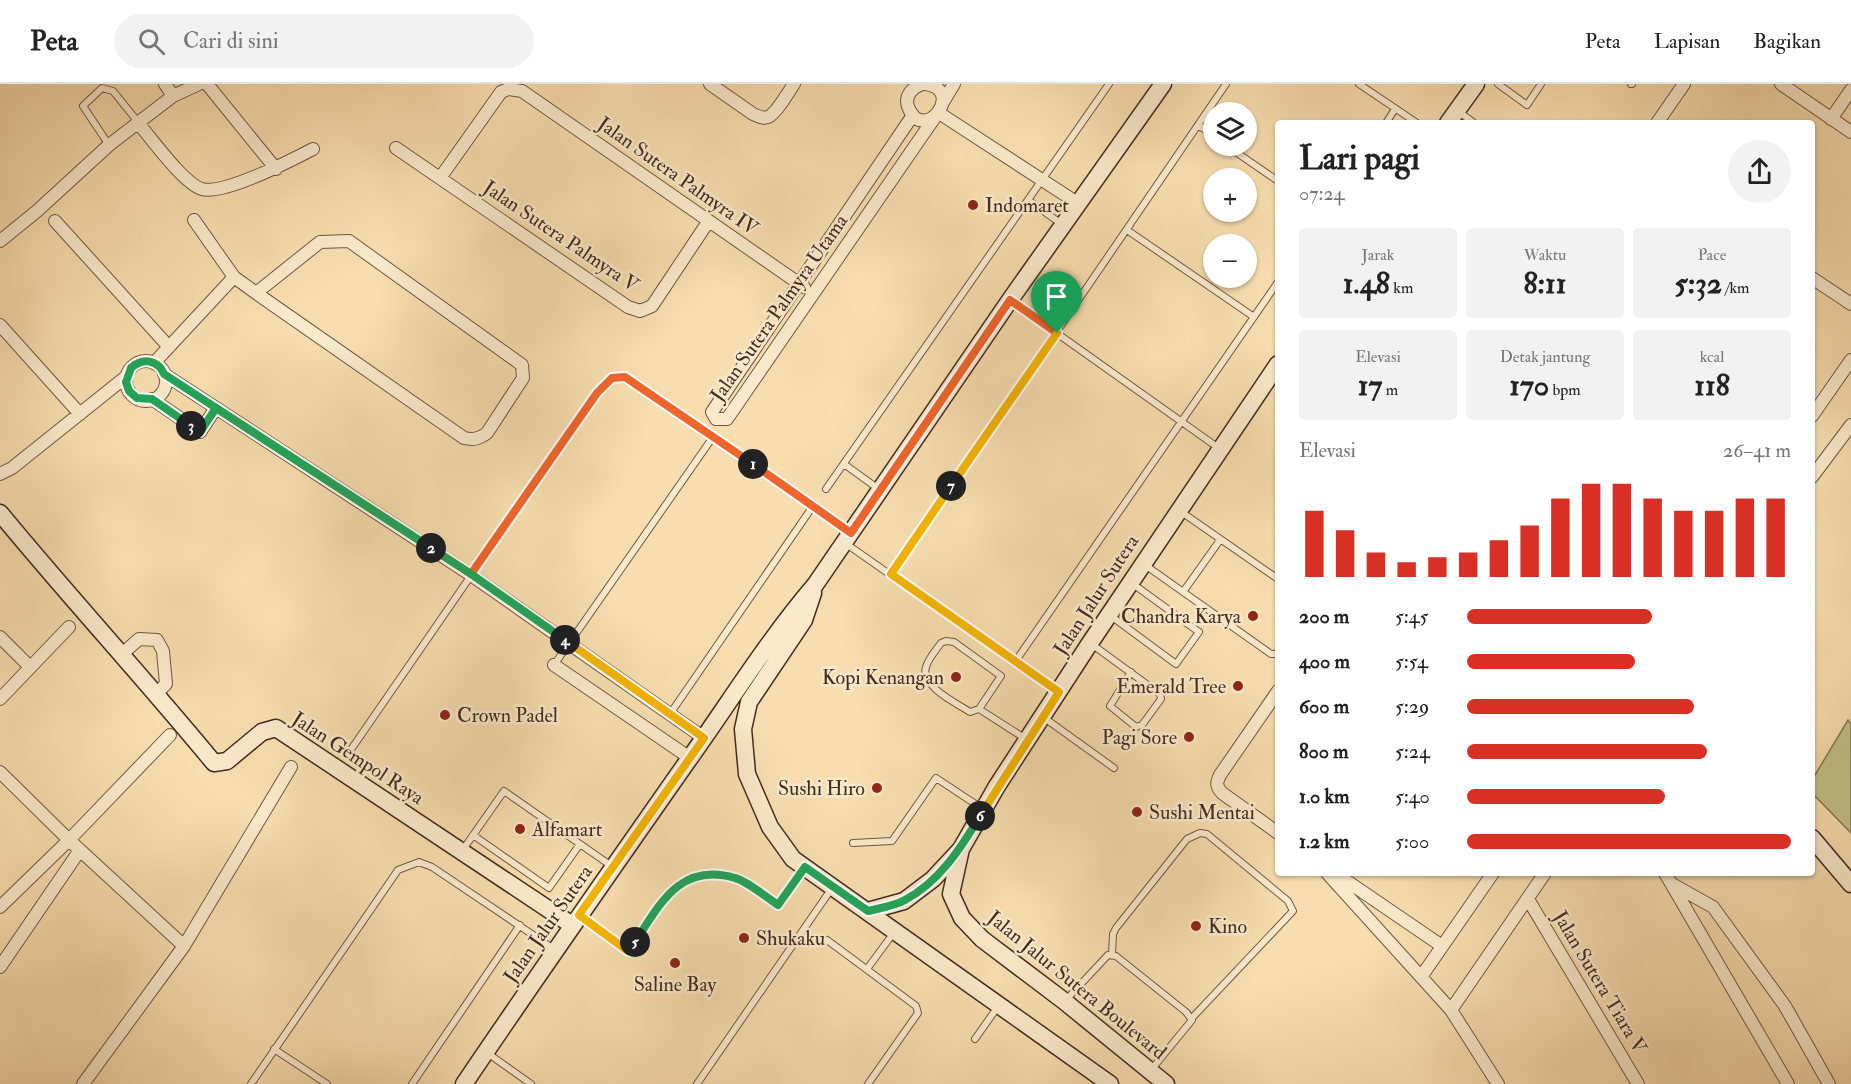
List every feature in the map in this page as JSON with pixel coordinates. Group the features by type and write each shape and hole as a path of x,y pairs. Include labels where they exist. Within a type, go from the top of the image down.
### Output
{"main road":[{"name":"Jalan Jalur Sutera","path":"464,1084 613,867 793,611 815,585 1010,300 1163,84"},
{"path":"1453,117 1476,84"},
{"name":"Jalan Jalur Sutera","path":"815,585 804,620 749,702 743,729 747,774 770,827 793,858 868,911 904,901 933,879 961,849 1027,740 1130,581 1275,368"},
{"name":"Jalan Gempol Raya","path":"0,513 214,764 227,761 262,732 276,728 462,851 576,920"},
{"path":"1815,842 1851,884"},
{"name":"Jalan Jalur Sutera Boulevard","path":"961,849 951,894 962,918 982,939 1064,1001 1166,1084"},
{"path":"868,911 1110,1084"}],"street":[{"path":"165,84 173,96"},
{"path":"0,241 37,211 109,145 173,96 199,84"},
{"path":"207,84 276,169"},
{"path":"710,84 753,114 768,117 774,113 794,84"},
{"name":"Jalan Sutera Palmyra Utama","path":"913,115 712,412 716,419 727,419 939,110 954,84"},
{"path":"1659,120 1684,84"},
{"path":"1781,84 1851,132"},
{"path":"917,85 935,87 939,91 939,110 924,120 913,115 907,105 907,99 917,85"},
{"name":"Jalan Sutera Palmyra IV","path":"440,178 501,92 508,89 522,91 708,222 814,293"},
{"path":"1832,119 1851,90"},
{"path":"939,110 1079,204"},
{"path":"138,123 185,177 202,189 216,189 276,169 313,149"},
{"name":"Jalan Sutera Palmyra V","path":"396,148 628,307 640,311 652,306 708,222"},
{"path":"195,220 234,277 256,293 464,438 472,440 481,438 487,433 523,378 522,365 349,241 320,242 256,293"},
{"path":"55,221 169,347"},
{"path":"154,363 234,277"},
{"path":"1815,280 1851,304"},
{"path":"0,325 80,414"},
{"path":"1815,412 1851,360"},
{"path":"0,474 12,468 127,376 135,364 145,361 154,363 164,374 471,574 704,738"},
{"path":"127,376 127,387 133,395 142,400 152,399 164,389 166,382 164,374"},
{"path":"152,399 200,432 216,408"},
{"path":"1815,473 1851,425"},
{"path":"0,699 69,627"},
{"path":"0,637 30,667"},
{"path":"122,654 139,639 157,640 163,651 166,684 156,694"},
{"path":"554,665 690,759"},
{"path":"1275,695 1217,782 1222,793 1275,831"},
{"path":"0,907 69,840 170,735"},
{"path":"83,1084 184,946 291,767"},
{"path":"0,772 69,840 184,946"},
{"path":"0,967 80,850"},
{"path":"1329,876 1451,1010 1498,1084"},
{"path":"1339,876 1442,946"},
{"path":"1420,977 1491,876"},
{"path":"1451,1010 1543,876"},
{"path":"1668,878 1788,1084"},
{"path":"1668,878 1713,907 1785,1006 1829,1084"},
{"name":"Jalan Sutera Tiara V","path":"1527,899 1638,1084"}],"lane":[{"path":"826,489 1109,84"},
{"path":"891,574 1226,84"},
{"path":"1359,84 1412,120"},
{"path":"1498,84 1527,105 1542,84"},
{"path":"109,145 83,106 102,88 112,91 138,123"},
{"path":"1388,120 1395,109"},
{"path":"1198,125 1203,128"},
{"path":"1242,156 1275,179"},
{"path":"1028,200 1063,225"},
{"path":"1127,230 1254,317"},
{"path":"1015,662 1275,286"},
{"path":"1010,300 1220,449"},
{"path":"350,751 597,393 612,378 625,377 813,506 891,574 1059,692"},
{"path":"554,665 713,437"},
{"path":"844,464 880,490"},
{"path":"670,714 813,506"},
{"path":"1178,509 1275,577"},
{"path":"1183,592 1220,540"},
{"path":"1142,563 1271,654 1275,654"},
{"path":"1108,615 1176,664 1199,632 1130,581"},
{"path":"954,642 1001,676 979,709 970,712 928,684 925,675 926,665 941,643 954,642"},
{"path":"1090,643 1131,672 1160,694 1161,699 1142,725 1136,727 1110,706 1131,672"},
{"path":"979,709 1027,740"},
{"path":"1042,717 1114,768"},
{"path":"853,843 892,841 936,778 984,809"},
{"path":"462,851 504,791 613,867"},
{"path":"1112,954 1113,934 1116,928 1187,839 1200,833 1207,834 1288,901 1293,910 1291,915 1191,1018 1186,1028 1151,1071"},
{"path":"473,835 549,888 580,844"},
{"path":"251,1084 398,870 418,862 432,867 555,950"},
{"path":"576,920 628,951 667,894 683,882 706,874 736,878 778,905 805,867"},
{"path":"697,1084 832,887"},
{"path":"412,1084 520,925"},
{"path":"867,969 896,931"},
{"path":"827,940 916,1006 918,1013 868,1084"},
{"path":"1064,1001 1108,955 1112,954"},
{"path":"1112,954 1191,1018"},
{"path":"975,1040 999,1004"},
{"path":"274,1049 327,1084"},
{"path":"486,1052 531,1084"}],"shaded area":[{"path":"1848,720 1851,724 1851,833 1815,796 1815,775"}],"place":[{"name":"Indomaret","path":"973,205"},
{"name":"Chandra Karya","path":"1253,616"},
{"name":"Kopi Kenangan","path":"956,677"},
{"name":"Emerald Tree","path":"1238,686"},
{"name":"Crown Padel","path":"445,715"},
{"name":"Pagi Sore","path":"1189,737"},
{"name":"Sushi Hiro","path":"877,788"},
{"name":"Sushi Mentai","path":"1137,812"},
{"name":"Alfamart","path":"520,829"},
{"name":"Kino","path":"1196,926"},
{"name":"Shukaku","path":"744,938"},
{"name":"Saline Bay","path":"675,963"}],"route":[{"path":"1057,333 891,574 1059,692 997,786 961,849 933,879 904,901 868,911 805,867 778,905 736,878 706,874 683,882 667,894 628,951 579,915 704,738 471,574 216,408 200,432 152,399 137,398 129,391 126,382 128,372 135,364 145,361 154,363 164,374 471,574 597,393 612,378 625,377 851,533 1010,300 1057,333"}]}
